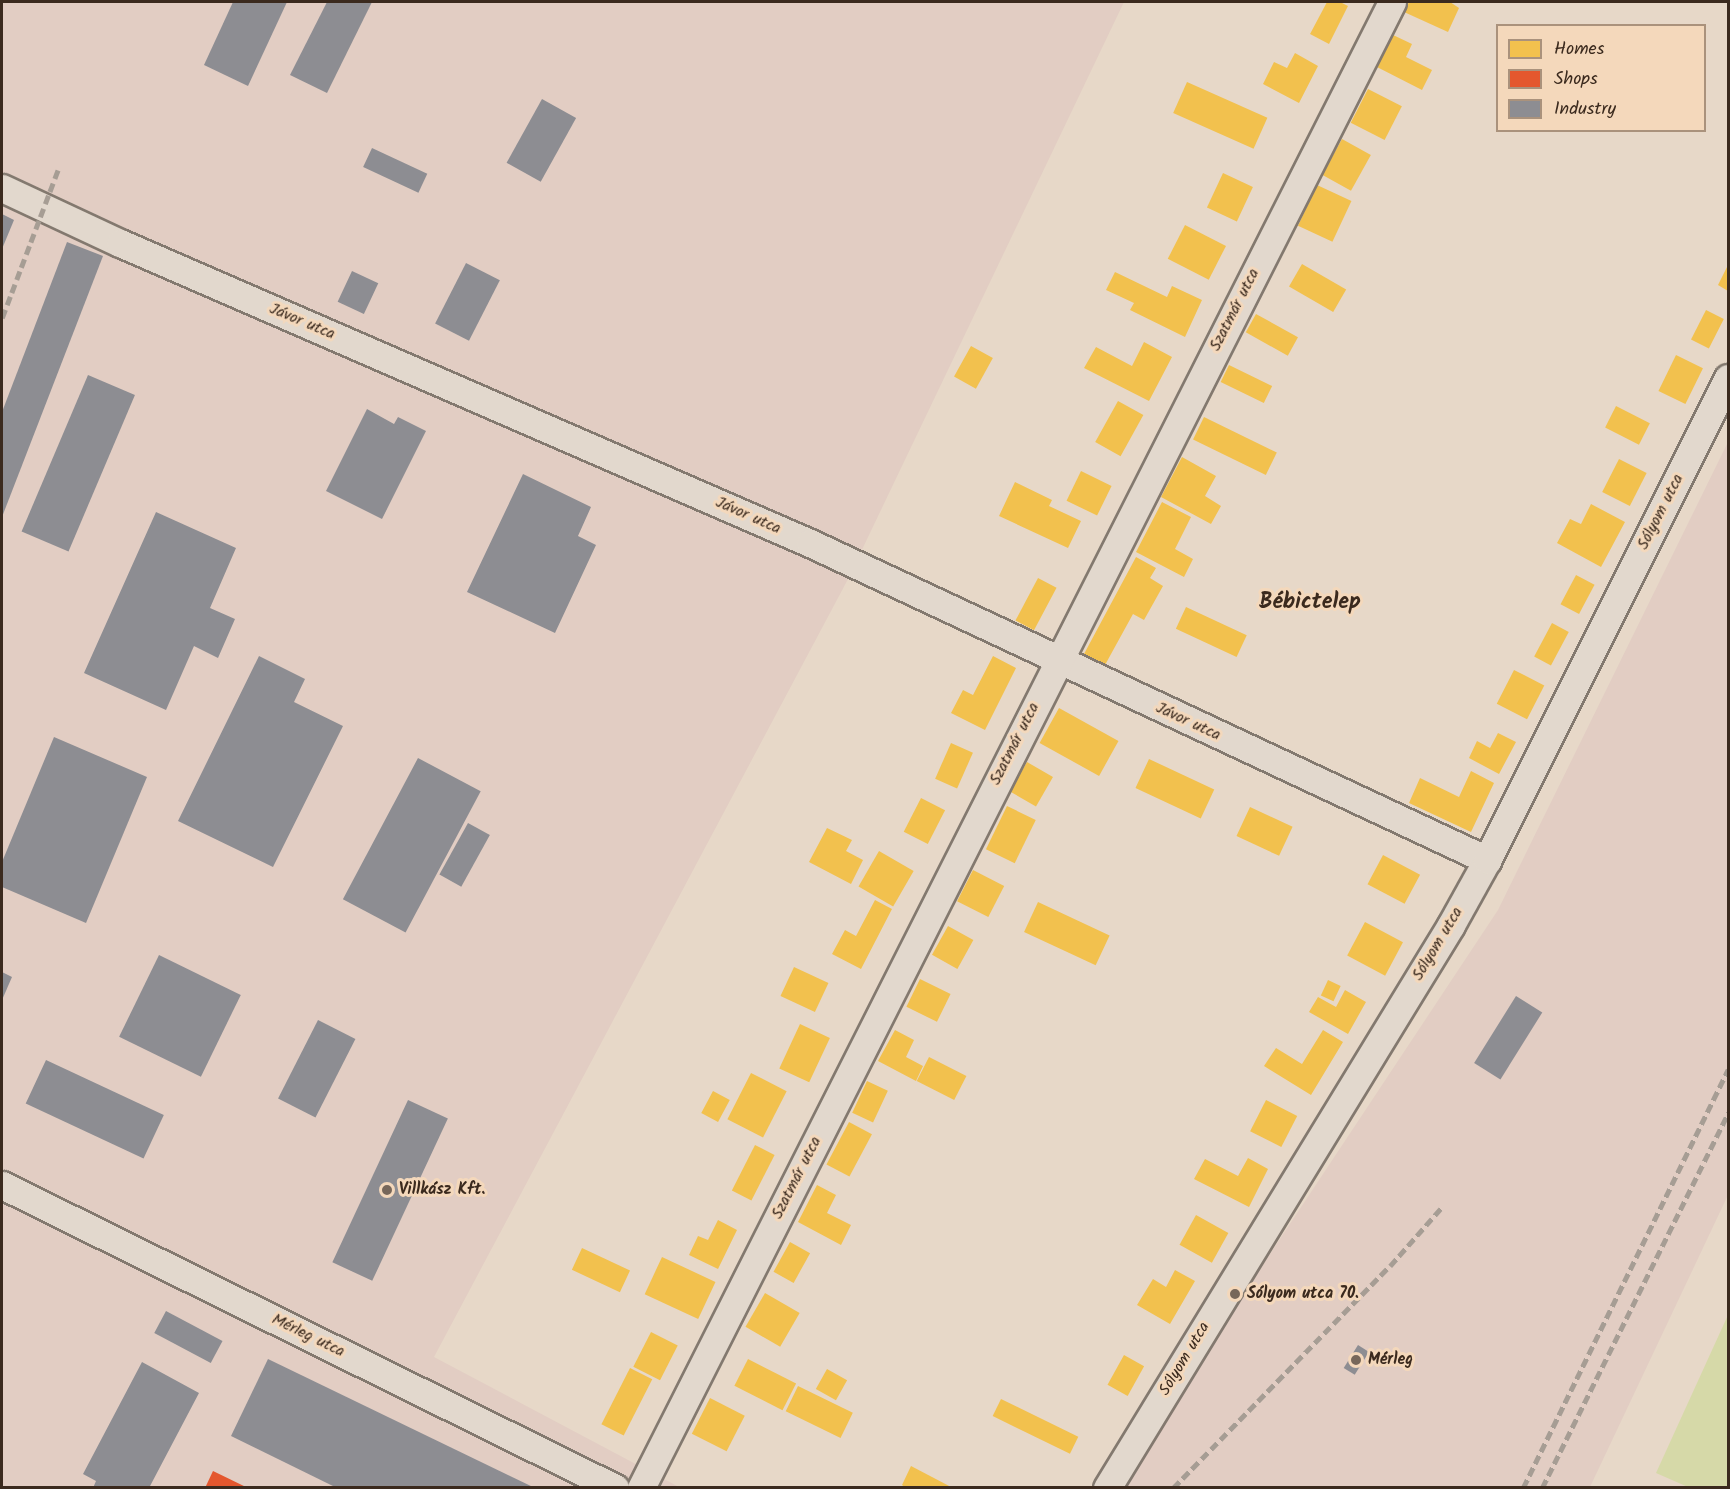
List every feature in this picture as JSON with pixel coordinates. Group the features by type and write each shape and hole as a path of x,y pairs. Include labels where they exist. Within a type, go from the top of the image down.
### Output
{"street":[{"name":"Szatmár utca","path":"641,1488 1392,2"},
{"name":"Jávor utca","path":"2,188 130,248 810,543 1057,661 1487,860"},
{"name":"Sólyom utca","path":"1107,1488 1451,925 1487,860 1728,378"},
{"name":"Mérleg utca","path":"2,1185 615,1488"}],"shaded area":[{"path":"2,2 1124,2 847,581 434,1357 679,1487 2,1488"},
{"path":"1728,442 1728,1195 1590,1487 1115,1488 1498,910"}],"green space":[{"path":"1728,1315 1728,1487 1688,1487 1656,1473"}],"building: Homes":[{"path":"1327,2 1340,2 1348,6 1329,44 1310,34"},
{"path":"1409,2 1450,2 1459,8 1448,32 1404,12"},
{"path":"1391,34 1412,44 1406,57 1432,70 1422,90 1375,66"},
{"path":"1295,53 1318,66 1299,103 1263,84 1274,62 1287,68"},
{"path":"1187,82 1267,118 1254,149 1173,113"},
{"path":"1368,89 1402,106 1385,140 1351,123"},
{"path":"1342,139 1371,155 1351,191 1322,175"},
{"path":"1223,173 1253,187 1237,221 1207,207"},
{"path":"1317,185 1351,201 1332,242 1298,226"},
{"path":"1185,225 1226,246 1209,280 1168,259"},
{"path":"1302,264 1346,290 1333,312 1289,287"},
{"path":"1728,265 1728,291 1718,285"},
{"path":"1115,272 1167,297 1172,286 1202,300 1185,337 1130,310 1134,303 1106,290"},
{"path":"1706,310 1724,319 1709,348 1691,339"},
{"path":"1256,314 1298,337 1288,356 1246,332"},
{"path":"1144,342 1172,357 1149,401 1084,368 1096,347 1132,366"},
{"path":"971,346 993,358 976,389 954,377"},
{"path":"1676,355 1703,368 1685,404 1658,391"},
{"path":"1229,365 1272,386 1264,403 1221,382"},
{"path":"1118,401 1143,415 1121,456 1095,442"},
{"path":"1616,406 1650,423 1639,445 1605,427"},
{"path":"1204,417 1277,453 1266,475 1193,439"},
{"path":"1182,457 1216,476 1205,496 1221,506 1211,524 1161,497"},
{"path":"1619,459 1647,473 1630,506 1602,492"},
{"path":"1081,471 1112,486 1097,516 1067,501"},
{"path":"1015,482 1052,500 1049,506 1081,521 1068,548 999,516"},
{"path":"1162,502 1191,517 1175,549 1193,559 1184,577 1136,552"},
{"path":"1591,504 1625,522 1601,567 1557,543 1570,519 1581,524"},
{"path":"1136,557 1156,568 1150,578 1163,586 1144,620 1133,614 1105,665 1084,654"},
{"path":"1576,575 1595,585 1579,614 1561,604"},
{"path":"1038,578 1057,588 1034,630 1015,620"},
{"path":"1186,607 1247,635 1237,657 1176,629"},
{"path":"1552,623 1569,632 1551,665 1534,657"},
{"path":"993,656 1016,668 985,730 951,713 963,690 973,695"},
{"path":"1514,670 1544,685 1527,719 1497,704"},
{"path":"1059,708 1118,741 1099,776 1040,743"},
{"path":"1498,733 1516,742 1499,774 1469,758 1477,741 1490,748"},
{"path":"951,743 973,753 957,788 935,779"},
{"path":"1149,759 1214,789 1201,818 1135,788"},
{"path":"1027,762 1053,777 1036,806 1010,791"},
{"path":"1471,771 1494,783 1471,832 1409,803 1420,778 1459,797"},
{"path":"921,798 945,810 928,844 904,832"},
{"path":"1007,806 1036,820 1015,863 986,849"},
{"path":"1250,807 1293,827 1279,856 1236,836"},
{"path":"827,828 852,840 846,851 863,860 851,884 809,862"},
{"path":"879,851 914,871 893,907 858,887"},
{"path":"1383,855 1420,875 1405,904 1368,884"},
{"path":"973,870 1004,886 988,917 957,901"},
{"path":"875,900 892,909 861,969 832,954 845,930 856,936"},
{"path":"1038,902 1110,935 1096,965 1024,932"},
{"path":"1365,922 1403,942 1385,976 1347,956"},
{"path":"948,926 973,940 957,969 932,955"},
{"path":"794,967 828,983 815,1012 780,996"},
{"path":"920,979 951,994 937,1022 906,1007"},
{"path":"1328,980 1341,986 1334,1001 1321,995"},
{"path":"1345,990 1366,1002 1348,1034 1309,1012 1318,997 1336,1007"},
{"path":"800,1024 830,1038 809,1082 779,1068"},
{"path":"895,1030 914,1040 906,1057 923,1066 916,1081 878,1061"},
{"path":"1323,1030 1343,1042 1311,1095 1264,1066 1276,1048 1302,1064"},
{"path":"929,1057 966,1076 954,1100 917,1081"},
{"path":"751,1073 787,1091 763,1137 727,1119"},
{"path":"867,1081 888,1091 873,1122 852,1113"},
{"path":"713,1091 730,1100 718,1122 701,1113"},
{"path":"1266,1100 1297,1116 1281,1147 1250,1131"},
{"path":"849,1122 872,1134 849,1177 826,1164"},
{"path":"755,1145 775,1155 751,1200 732,1190"},
{"path":"1248,1158 1268,1169 1249,1207 1194,1179 1205,1159 1238,1176"},
{"path":"817,1185 836,1195 827,1213 851,1225 841,1245 798,1222"},
{"path":"1196,1215 1228,1233 1212,1263 1180,1245"},
{"path":"718,1220 737,1230 718,1269 689,1255 698,1236 708,1240"},
{"path":"790,1242 810,1253 794,1283 774,1272"},
{"path":"582,1248 630,1270 620,1292 572,1270"},
{"path":"662,1257 715,1282 698,1319 645,1294"},
{"path":"1175,1270 1195,1281 1170,1324 1137,1305 1153,1279 1166,1287"},
{"path":"765,1293 800,1313 780,1347 746,1327"},
{"path":"651,1332 678,1346 660,1380 633,1367"},
{"path":"1124,1355 1144,1366 1128,1396 1108,1385"},
{"path":"748,1359 796,1384 782,1410 734,1386"},
{"path":"630,1368 652,1379 624,1435 601,1424"},
{"path":"827,1369 847,1380 836,1400 816,1389"},
{"path":"798,1386 853,1413 841,1438 786,1411"},
{"path":"710,1398 745,1416 727,1451 692,1434"},
{"path":"1001,1399 1078,1437 1070,1454 993,1416"},
{"path":"911,1466 953,1488 906,1488 902,1485"}],"building: Shops":[{"path":"213,1471 248,1488 205,1488"}],"building: Industry":[{"path":"233,2 287,2 248,86 204,65"},
{"path":"327,2 372,2 327,93 290,75"},
{"path":"542,99 576,118 541,182 507,163"},
{"path":"372,148 427,174 418,193 363,167"},
{"path":"2,214 14,220 2,249"},
{"path":"67,242 103,256 2,517 2,412"},
{"path":"466,263 500,280 469,341 435,324"},
{"path":"352,271 378,283 364,314 338,302"},
{"path":"88,375 135,395 69,551 22,531"},
{"path":"367,409 394,424 398,417 426,431 382,519 326,491"},
{"path":"523,474 591,507 578,536 596,545 555,633 467,592"},
{"path":"156,512 236,548 210,608 235,619 218,658 194,646 166,710 84,673"},
{"path":"259,656 305,679 294,702 343,726 273,867 178,821"},
{"path":"54,737 147,777 86,923 2,887 2,862"},
{"path":"418,758 481,791 406,933 343,899"},
{"path":"468,823 490,835 461,887 439,875"},
{"path":"159,955 241,995 201,1077 119,1037"},
{"path":"2,972 12,977 2,1000"},
{"path":"1516,996 1542,1012 1500,1079 1474,1063"},
{"path":"318,1020 355,1039 315,1117 278,1098"},
{"path":"46,1060 164,1115 144,1158 26,1104"},
{"name":"Villkász Kft.","path":"408,1100 448,1119 372,1281 332,1262"},
{"path":"166,1311 223,1341 211,1363 154,1333"},
{"name":"Mérleg","path":"1358,1345 1369,1352 1355,1375 1344,1368"},
{"path":"268,1359 535,1488 337,1488 231,1436"},
{"path":"142,1362 199,1393 149,1488 93,1488 96,1481 83,1474"}],"railway":[{"path":"2,318 59,167"},
{"path":"1523,1488 1728,1070"},
{"path":"1542,1488 1728,1113"},
{"path":"1173,1488 1390,1266 1442,1207"}],"place":[{"name":"Villkász Kft.","path":"387,1190"},
{"name":"Sólyom utca 70.","path":"1235,1294"},
{"name":"Mérleg","path":"1356,1360"}],"district":[{"name":"Bébictelep","path":"1310,603"}]}
